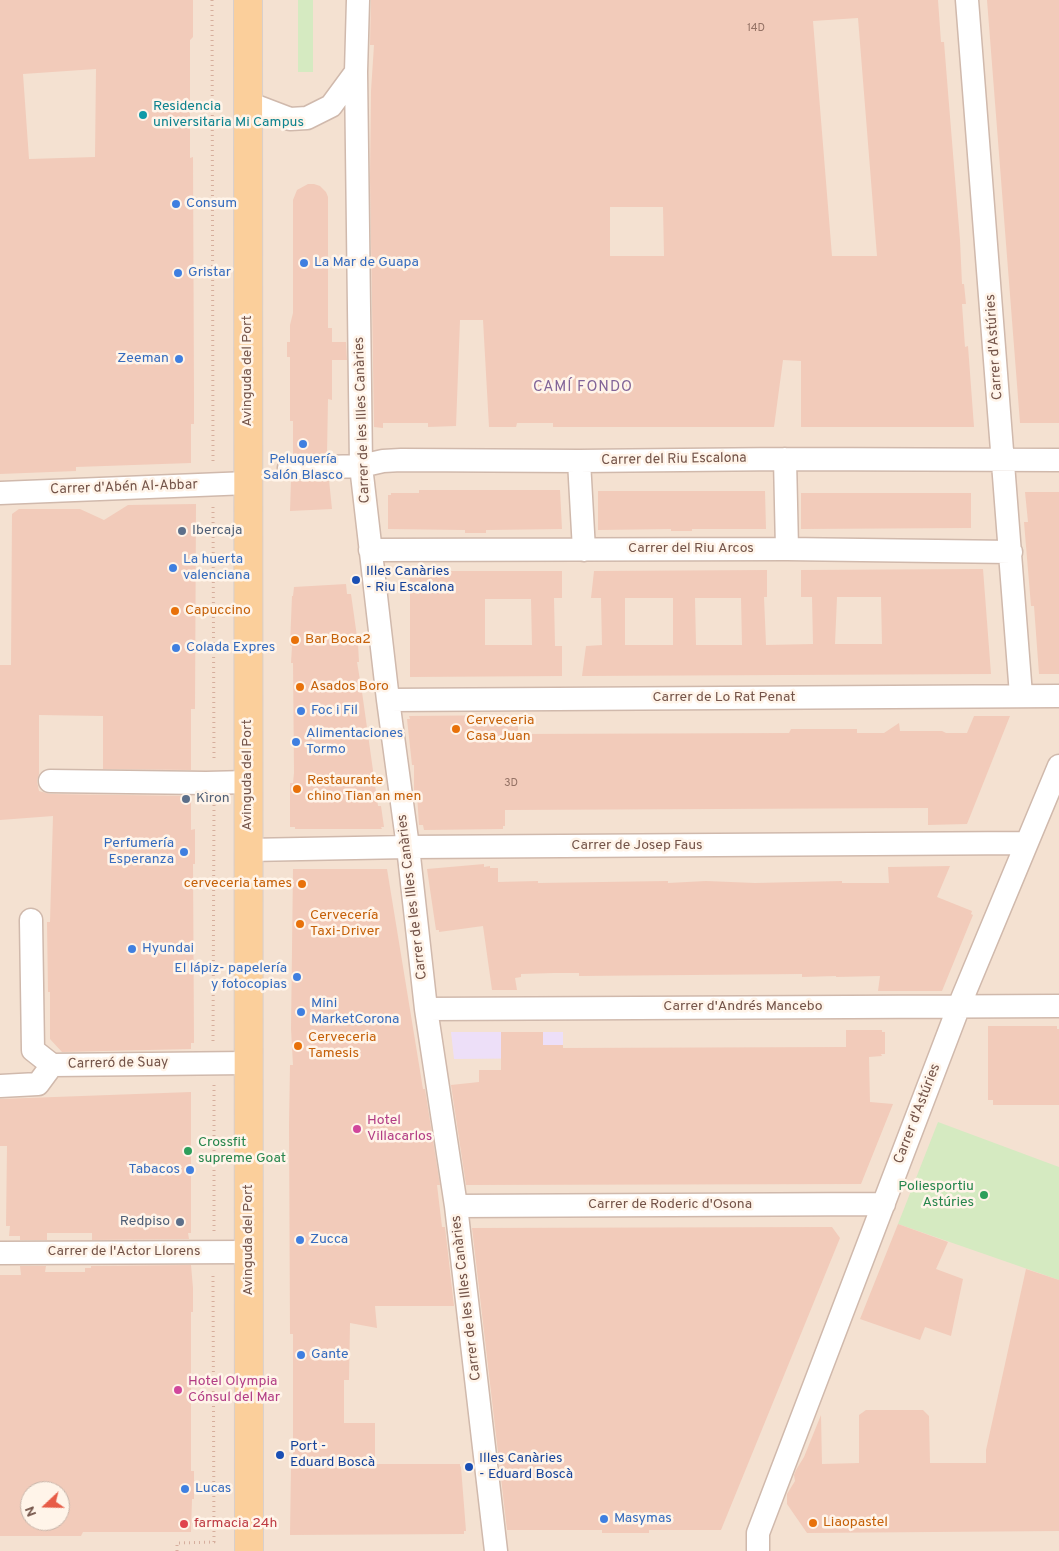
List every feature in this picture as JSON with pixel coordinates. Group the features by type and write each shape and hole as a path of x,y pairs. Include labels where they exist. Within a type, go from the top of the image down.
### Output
{"main road":[{"name":"Avinguda del Port","path":"248,0 249,1551"}],"street":[{"name":"Carrer de les Illes Canàries","path":"358,0 356,72 362,466 370,550 408,847 426,1009 456,1206 496,1551"},
{"name":"Carrer d'Astúries","path":"967,0 1021,695"},
{"path":"248,103 290,119 307,118 331,106 356,72"},
{"name":"Carrer del Riu Escalona","path":"289,468 362,466 383,461 401,460 1059,460"},
{"path":"785,460 787,549"},
{"path":"579,461 584,550"},
{"name":"Carrer d'Abén Al-Abbar","path":"0,493 248,483"},
{"name":"Carrer del Riu Arcos","path":"370,550 787,549 1011,552"},
{"name":"Carrer de Lo Rat Penat","path":"388,700 1059,696"},
{"name":"Carrer d'Astúries","path":"758,1551 758,1533 959,1006 1059,766"},
{"path":"50,781 248,782"},
{"name":"Carrer de Josep Faus","path":"248,850 408,847 1026,844"},
{"name":"Carreró de Suay","path":"31,920 33,1050 52,1065 248,1063"},
{"name":"Carrer d'Andrés Mancebo","path":"426,1009 1059,1006"},
{"path":"0,1086 38,1084 52,1065"},
{"name":"Carrer de Roderic d'Osona","path":"456,1206 884,1204"},
{"name":"Carrer de l'Actor Llorens","path":"0,1252 248,1252"}],"path":[{"path":"212,0 213,469"},
{"path":"214,1083 214,1236"},
{"path":"177,1551 177,1543 214,1542 213,1269"}],"shaded area":[{"path":"0,0 1059,0 1059,1551 0,1551"},
{"path":"451,1032 563,1032 563,1058 454,1059"}],"green space":[{"path":"298,0 313,0 313,72 298,72"},
{"name":"Poliesportiu Astúries","path":"938,1122 1059,1167 1059,1280 898,1224"}],"building":[{"path":"0,0 193,0 193,37 190,40 190,158 193,157 194,424 191,424 191,463 76,467 76,471 0,474","holes":["96,69 95,157 29,159 23,74"]},
{"path":"371,0 938,0 941,42 944,42 962,284 964,284 966,304 962,304 965,347 968,346 974,427 801,427 801,361 783,360 774,427 553,427 553,423 517,423 516,427 489,427 483,320 460,320 456,426 428,427 428,423 383,423 383,428 374,427 370,178 371,91 374,45 370,45","holes":["858,18 877,256 832,256 813,21","610,207 663,207 664,256 610,256"]},
{"path":"987,0 1059,0 1059,423 1020,423"},
{"path":"308,184 320,186 328,197 328,328 332,328 332,342 346,342 347,360 332,360 332,400 328,399 327,454 293,455 293,421 290,421 290,357 287,357 287,342 290,342 290,325 293,313 293,200 297,190"},
{"path":"329,480 332,509 290,511 291,481"},
{"path":"419,490 560,490 562,529 486,530 486,533 465,533 465,530 388,529 388,495 391,495 391,493 419,493"},
{"path":"598,491 765,491 766,529 692,529 692,531 671,531 671,529 598,530"},
{"path":"1025,492 1059,492 1059,674 1039,674 1034,606 1031,606 1024,522 1028,522"},
{"path":"801,493 971,493 971,528 801,529"},
{"path":"196,504 195,709 191,709 191,770 103,769 103,716 39,715 39,774 37,781 39,791 50,794 191,796 191,830 195,829 195,864 193,864 194,1043 191,1043 191,1049 62,1052 50,1039 50,992 48,992 47,922 50,922 53,816 0,820 0,665 11,665 12,514 19,509 80,509 104,520 128,505"},
{"path":"983,569 991,674 582,676 586,646 602,645 601,598 591,598 594,571 767,570 767,597 764,597 766,645 813,644 812,597 801,597 801,570","holes":["837,597 881,597 882,644 835,644","625,598 673,598 673,645 625,645","695,598 741,598 742,645 696,645"]},
{"path":"410,571 562,571 562,598 554,598 555,646 562,646 562,676 410,677","holes":["485,599 531,599 532,645 485,645"]},
{"path":"346,584 347,594 351,594 358,644 359,662 357,662 378,806 381,806 384,827 381,827 382,829 295,829 295,827 290,827 290,783 293,783 294,773 293,663 291,663 292,646 290,645 292,596 294,587"},
{"path":"518,715 518,734 789,733 791,729 857,729 857,733 884,733 899,723 900,731 967,733 974,716 1010,716 967,824 928,825 928,808 505,810 505,826 503,826 503,829 424,830 423,825 419,825 417,794 414,794 414,765 412,765 407,719 410,719 409,716"},
{"path":"484,864 484,867 498,868 498,882 538,881 538,883 842,881 842,883 889,883 888,867 950,866 937,897 972,911 971,914 973,915 942,991 878,991 880,976 802,977 802,974 579,976 579,973 521,974 521,977 515,978 517,990 492,990 483,926 439,932 439,930 436,930 427,869"},
{"path":"293,869 387,869 440,1185 437,1185 442,1227 445,1227 454,1306 375,1306 377,1328 350,1323 349,1380 344,1380 344,1423 375,1423 375,1464 460,1464 466,1531 464,1531 464,1534 290,1535 291,1467 293,1467 293,1334 290,1334 289,1125 290,1065 293,1065 291,1029"},
{"path":"988,1026 1057,1026 1057,1029 1059,1029 1059,1105 993,1105 993,1100 988,1100"},
{"path":"846,1030 882,1030 882,1032 885,1032 885,1054 869,1057 870,1102 893,1104 861,1184 466,1185 451,1085 479,1082 479,1070 501,1070 501,1032 543,1032 543,1045 563,1045 563,1048 846,1047"},
{"path":"191,1092 191,1233 188,1233 189,1239 92,1240 92,1233 47,1233 47,1240 20,1240 20,1236 9,1236 10,1226 6,1226 7,1146 0,1146 0,1099"},
{"path":"898,1224 948,1242 936,1269 963,1279 951,1336 925,1327 920,1340 860,1319"},
{"path":"832,1227 840,1238 721,1530 649,1530 649,1533 602,1533 602,1530 507,1530 472,1228"},
{"path":"191,1265 193,1312 191,1312 191,1471 194,1471 194,1499 192,1499 191,1532 83,1532 81,1536 0,1536 0,1275 21,1275 20,1266 46,1266 45,1272 85,1272 85,1268 91,1268 91,1266"},
{"path":"1026,1269 1059,1280 1059,1531 807,1533 787,1504 787,1494 795,1481 794,1475 804,1457 821,1415 822,1464 859,1463 859,1415 866,1410 923,1410 929,1416 930,1463 986,1463 986,1450"}],"place":[{"name":"Residencia universitaria Mi Campus","path":"143,115"},
{"name":"Consum","path":"176,204"},
{"name":"La Mar de Guapa","path":"304,263"},
{"name":"Gristar","path":"178,273"},
{"name":"Zeeman","path":"179,359"},
{"name":"Peluquería Salón Blasco","path":"303,444"},
{"name":"Ibercaja","path":"182,531"},
{"name":"La huerta valenciana","path":"173,568"},
{"name":"Illes Canàries - Riu Escalona","path":"356,580"},
{"name":"Capuccino","path":"175,611"},
{"name":"Bar Boca2","path":"295,640"},
{"name":"Colada Expres","path":"176,648"},
{"name":"Asados Boro","path":"300,687"},
{"name":"Foc i Fil","path":"301,711"},
{"name":"Cerveceria Casa Juan","path":"456,729"},
{"name":"Alimentaciones Tormo","path":"296,742"},
{"name":"Restaurante chino Tian an men","path":"297,789"},
{"name":"Kìron","path":"186,799"},
{"name":"Perfumería Esperanza","path":"184,852"},
{"name":"cerveceria tames","path":"302,884"},
{"name":"Cervecería Taxi-Driver","path":"300,924"},
{"name":"Hyundai","path":"132,949"},
{"name":"El lápiz- papelería y fotocopias","path":"297,977"},
{"name":"Mini MarketCorona","path":"301,1012"},
{"name":"Cerveceria Tamesis","path":"298,1046"},
{"name":"Hotel Villacarlos","path":"357,1129"},
{"name":"Crossfit supreme Goat","path":"188,1151"},
{"name":"Tabacos","path":"190,1170"},
{"name":"Poliesportiu Astúries","path":"984,1195"},
{"name":"Redpiso","path":"180,1222"},
{"name":"Zucca","path":"300,1240"},
{"name":"Gante","path":"301,1355"},
{"name":"Hotel Olympia Cónsul del Mar","path":"178,1390"},
{"name":"Port - Eduard Boscà","path":"280,1455"},
{"name":"Illes Canàries - Eduard Boscà","path":"469,1467"},
{"name":"Lucas","path":"185,1489"},
{"name":"Masymas","path":"604,1519"},
{"name":"Liaopastel","path":"813,1523"},
{"name":"farmacia 24h","path":"184,1524"}],"district":[{"name":"CAMÍ FONDO","path":"583,388"}]}
